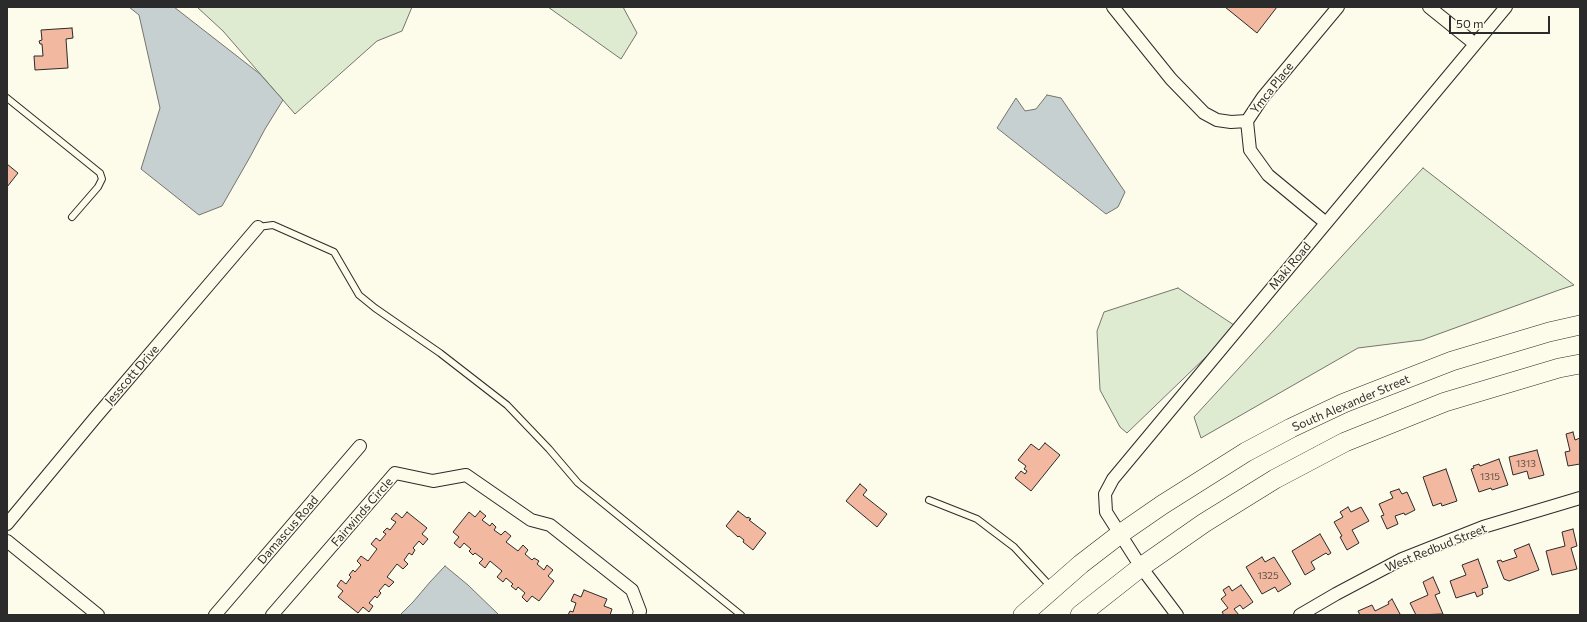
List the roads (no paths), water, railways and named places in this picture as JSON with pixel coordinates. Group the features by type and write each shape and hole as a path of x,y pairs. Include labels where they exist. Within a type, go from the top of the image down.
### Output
{"main road":[{"name":"South Alexander Street","path":"1023,615 1052,588 1120,534 1162,505 1246,452 1344,403 1452,362 1549,332 1580,325"},
{"path":"1080,615 1141,566 1204,523 1275,479 1345,442 1445,402 1559,368 1580,364"}],"street":[{"path":"1113,7 1170,79 1204,112 1217,120 1231,122 1247,121"},
{"name":"Ymca Place","path":"1326,223 1268,175 1250,150 1247,121 1263,97 1338,7"},
{"path":"1429,7 1475,44"},
{"name":"Maki Road","path":"1177,615 1141,566 1106,512 1105,494 1113,479 1506,7"},
{"name":"Jesscott Drive","path":"7,524 95,418 258,227"},
{"name":"Damascus Road","path":"215,615 360,446"},
{"name":"Fairwinds Circle","path":"272,615 395,474 433,481 466,475 531,520 550,525 632,590 640,611 639,615"},
{"name":"West Redbud Street","path":"1300,615 1402,559 1483,527 1580,498"},
{"path":"7,541 98,615"}],"lane":[{"path":"7,98 100,173 102,179 98,187 72,217"},
{"path":"258,227 273,225 334,252 359,295 375,308 440,353 507,405 549,449 578,484 742,615"},
{"path":"929,500 977,519 1014,547 1052,588"}]}
